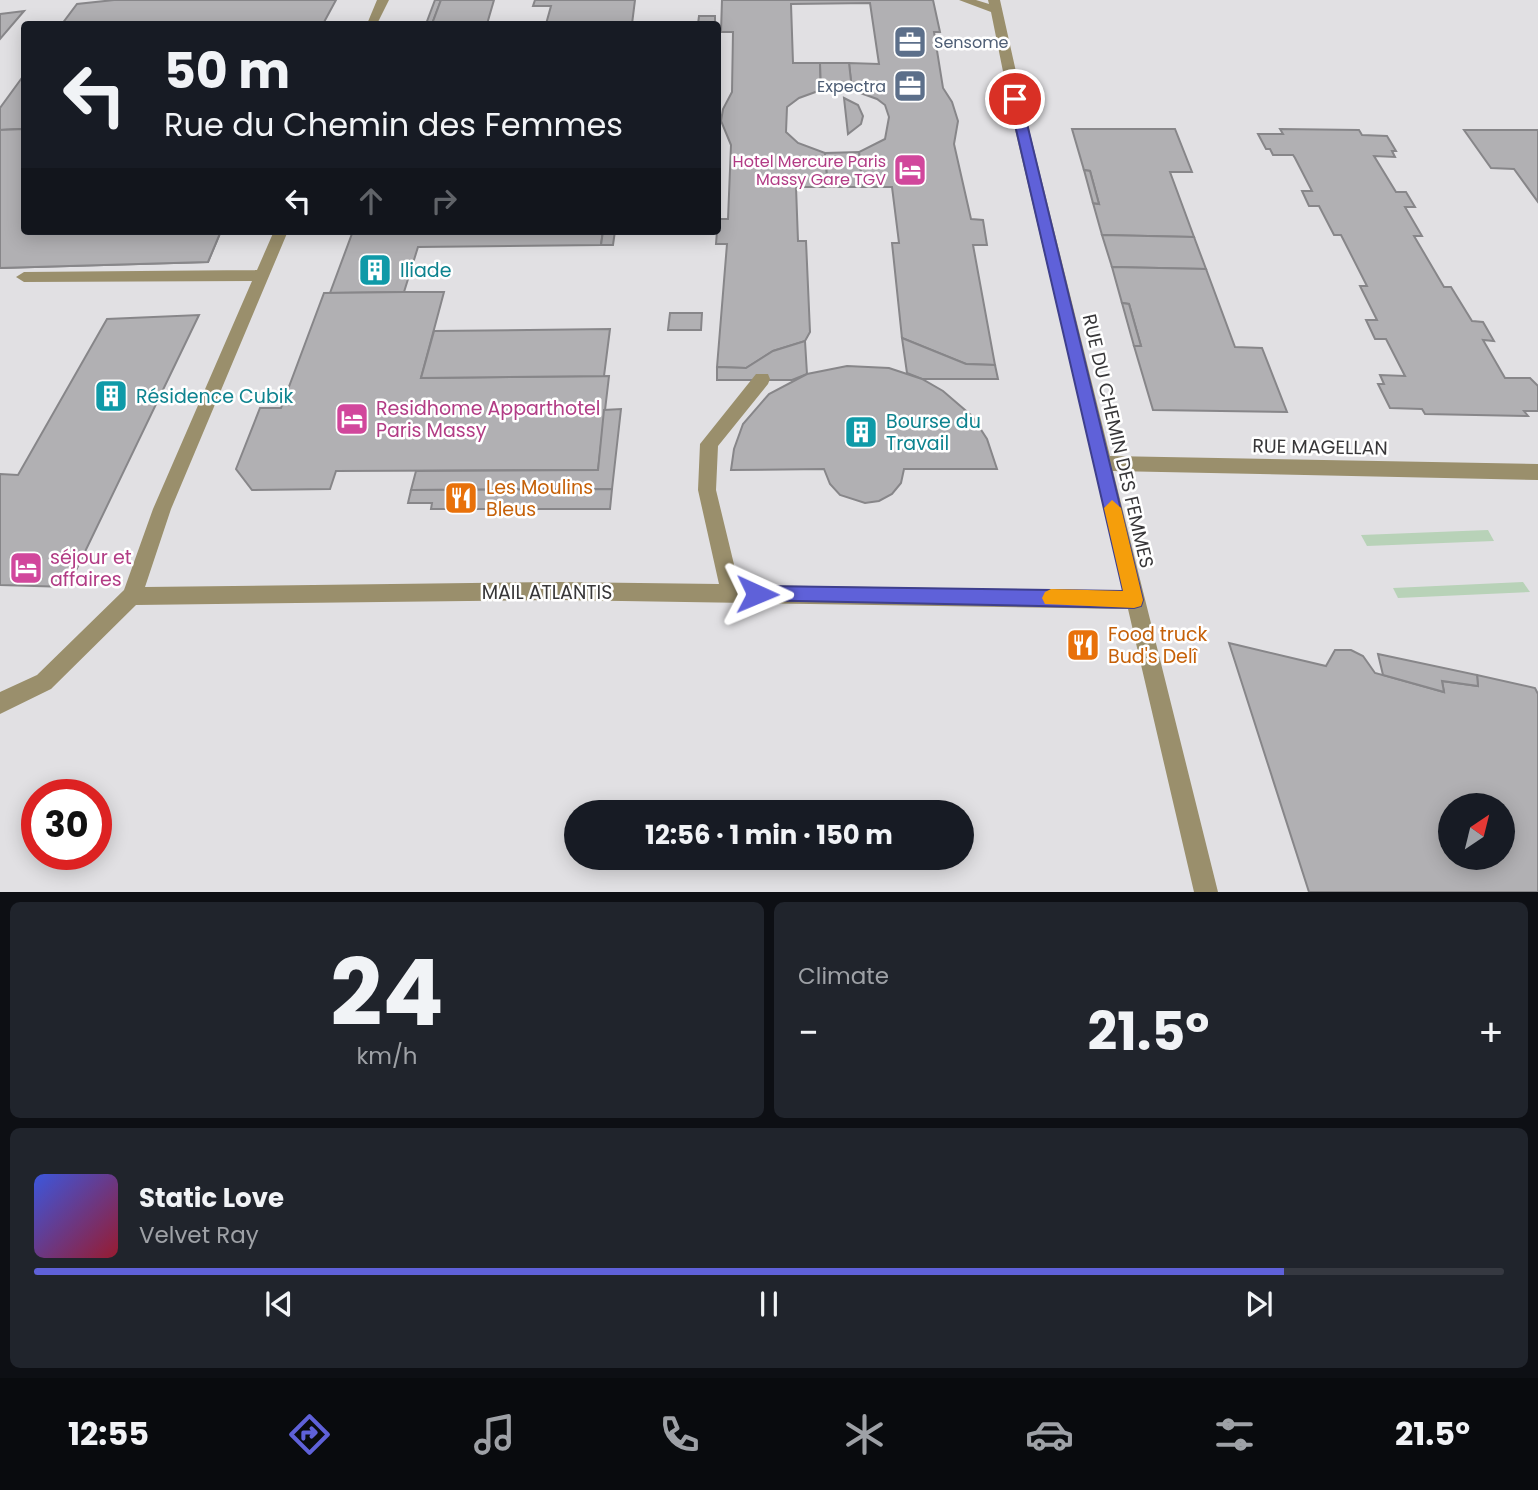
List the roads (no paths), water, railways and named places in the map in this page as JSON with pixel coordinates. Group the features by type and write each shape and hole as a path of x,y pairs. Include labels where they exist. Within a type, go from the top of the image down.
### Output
{"street":[{"path":"373,21 383,0"},
{"path":"965,0 995,5"},
{"name":"RUE DU CHEMIN DES FEMMES","path":"995,5 1134,600 1206,891"},
{"path":"0,703 44,682 132,596 162,509 279,235"},
{"path":"24,277 262,275"},
{"path":"731,593 707,490 709,444 762,379"},
{"name":"RUE MAGELLAN","path":"1102,463 1538,472"},
{"name":"MAIL ATLANTIS","path":"132,596 559,591 1134,600"}],"place":[{"name":"Sensome","path":"910,42"},
{"name":"Expectra","path":"910,86"},
{"name":"Hotel Mercure Paris Massy Gare TGV","path":"910,170"},
{"name":"Iliade","path":"375,270"},
{"name":"Résidence Cubik","path":"111,396"},
{"name":"Residhome Apparthotel Paris Massy","path":"352,419"},
{"name":"Bourse du Travail","path":"861,432"},
{"name":"Les Moulins Bleus","path":"461,498"},
{"name":"séjour et affaires","path":"26,568"},
{"name":"Food truck Bud's Delî","path":"1083,645"}]}
